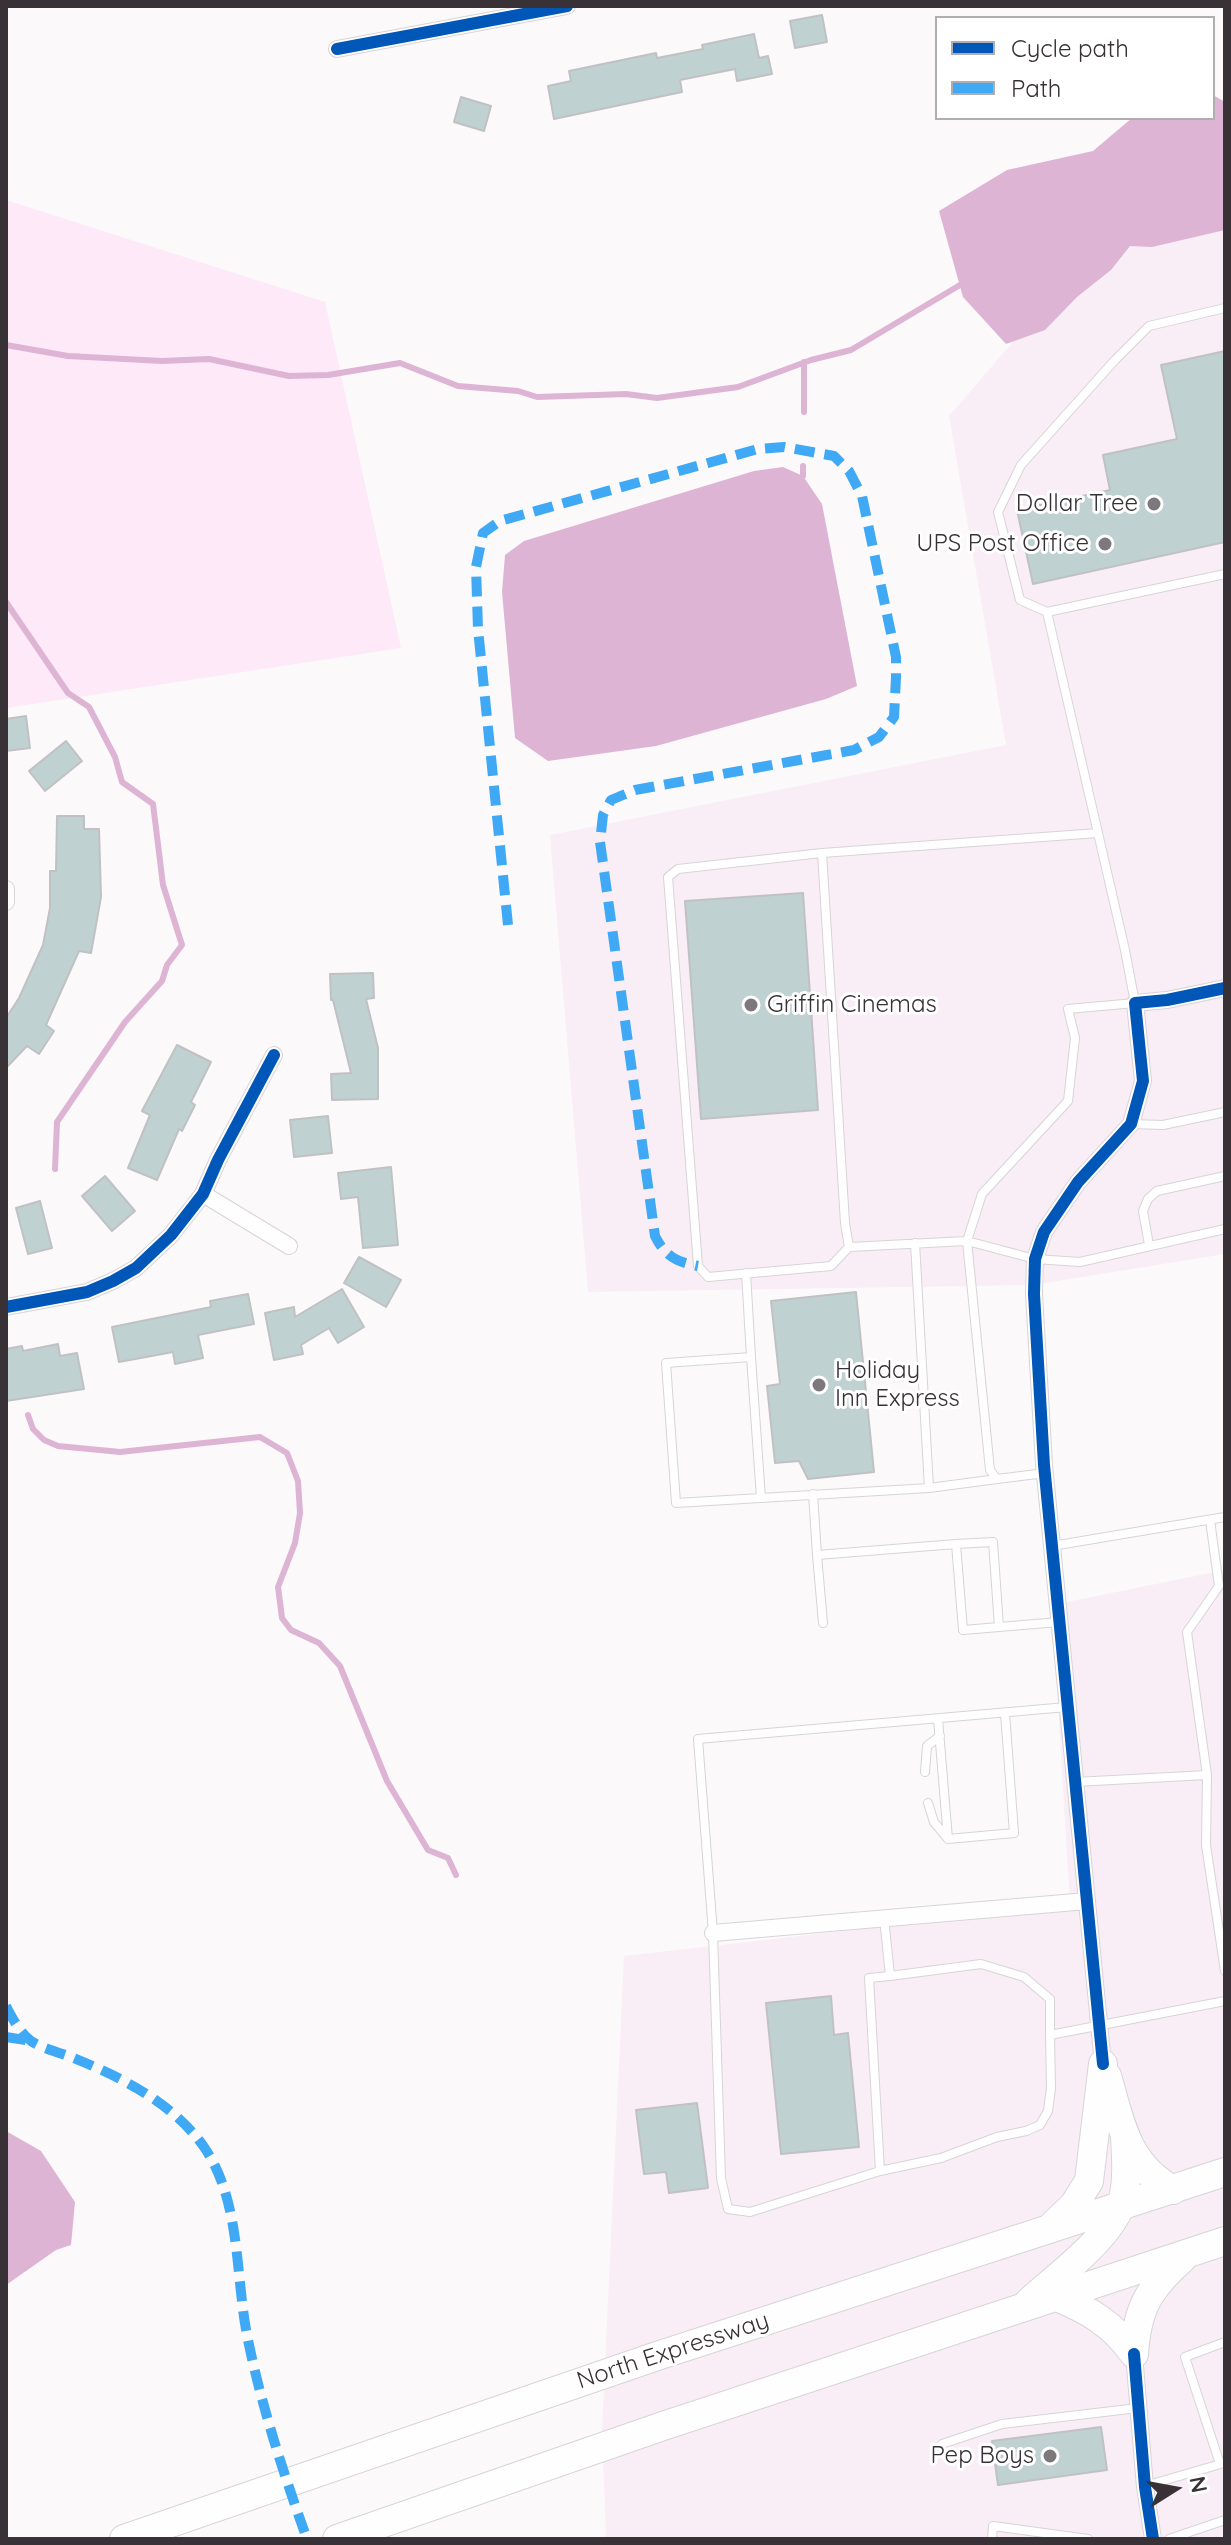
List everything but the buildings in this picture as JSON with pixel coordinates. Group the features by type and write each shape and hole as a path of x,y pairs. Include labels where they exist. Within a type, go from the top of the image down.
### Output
{"highway":[{"path":"1103,2064 1125,2137 1137,2161 1153,2179 1173,2190"},
{"path":"1047,2230 1074,2205 1089,2181 1103,2064"},
{"path":"1022,2309 1098,2239 1121,2206 1125,2193 1125,2137"},
{"name":"North Expressway","path":"124,2539 657,2356 1225,2172"},
{"path":"337,2539 663,2426 1212,2246"},
{"path":"1134,2354 1137,2320 1151,2291 1172,2268 1212,2246"},
{"path":"1057,2297 1101,2319 1115,2330 1134,2354"}],"street":[{"path":"337,49 567,6"},
{"path":"6,889 6,902"},
{"path":"1103,2064 1045,1473 1034,1294 1035,1259 1044,1232 1078,1182 1131,1124 1143,1081 1135,1003 1225,988"},
{"path":"6,1307 87,1292 136,1268 171,1235 203,1194 274,1055"},
{"path":"203,1194 289,1246"},
{"path":"713,1933 1087,1901"},
{"path":"1134,2354 1145,2487 1153,2539"}],"lane":[{"path":"1225,308 1149,326 1021,465 998,512 1020,600 1047,612 1225,574"},
{"path":"997,1479 990,1470 967,1241 982,1194 1068,1101 1075,1038 1068,1009 1135,1003 1047,612"},
{"path":"1098,833 822,853 678,869 668,877 698,1266 708,1277 831,1266 849,1247 967,1241 1035,1259 1080,1262 1225,1229"},
{"path":"822,853 849,1247"},
{"path":"1131,1124 1163,1125 1225,1112"},
{"path":"1149,1245 1143,1211 1148,1199 1157,1191 1225,1176"},
{"path":"915,1243 929,1488"},
{"path":"746,1273 761,1498"},
{"path":"751,1357 666,1363 676,1503 929,1488 1045,1473"},
{"path":"813,1494 823,1623"},
{"path":"1052,1546 1225,1517"},
{"path":"1210,1520 1222,1585 1187,1632 1207,1775 1206,1845 1225,1971"},
{"path":"817,1555 993,1542 999,1627"},
{"path":"956,1544 963,1630 1059,1622"},
{"path":"880,2171 869,1978 981,1964 1024,1977 1050,1999 1049,2100 1048,2111 1040,2125 941,2158 880,2171 750,2212 728,2209 721,2178 713,1933 698,1739 1068,1707"},
{"path":"948,1839 1014,1833 1005,1713"},
{"path":"938,1719 948,1839"},
{"path":"925,1772 927,1746 940,1736"},
{"path":"1075,1782 1207,1775"},
{"path":"928,1803 934,1822 948,1839"},
{"path":"884,1918 890,1976"},
{"path":"1050,2035 1225,2001"},
{"path":"1145,2487 1222,2463 1185,2357 1225,2342"},
{"path":"942,2444 1002,2424 1138,2408"},
{"path":"1169,2539 1225,2520"},
{"path":"992,2539 993,2526 1088,2539"}],"shaded area":[{"path":"1215,96 1225,102 1225,230 1152,247 1130,246 1111,270 1077,297 1045,330 1006,344 963,297 939,211 1007,170 1093,151 1130,120 1215,120"},
{"path":"6,200 325,302 401,648 6,708"},
{"path":"1225,214 1225,1254 1033,1285 588,1292 550,835 1006,745 949,416 1100,241"},
{"path":"783,467 803,476 822,504 857,686 826,699 656,746 548,761 515,738 502,592 505,555 524,541 754,471"},
{"path":"1225,1570 1225,2539 606,2539 602,2429 624,1956 1070,1905 1052,1605"},
{"path":"6,2131 41,2151 75,2202 71,2245 56,2250 6,2285"}],"waterway":[{"path":"6,345 68,356 162,361 209,359 289,376 328,375 400,363 458,386 518,391 537,397 626,394 657,398 738,387 811,360 851,350 960,285"},
{"path":"804,362 804,412"},
{"path":"803,466 803,476"},
{"path":"6,602 68,693 89,707 115,757 122,782 153,804 163,885 182,945 167,965 162,981 125,1022 57,1122 55,1169"},
{"path":"28,1415 33,1429 44,1440 58,1446 120,1452 260,1437 287,1453 298,1481 300,1513 295,1543 278,1587 282,1618 291,1630 319,1643 340,1666 387,1781 428,1850 448,1858 456,1875"}],"marked path":[{"path":"508,925 478,629 476,567 483,533 500,521 758,449 784,447 834,456 849,471 862,496 896,657 894,717 879,737 854,750 635,790 611,800 603,815 600,842 655,1236 672,1257 698,1266"},
{"path":"6,2006 20,2030 31,2041 112,2075 163,2105 192,2132 216,2168 231,2214 243,2311 259,2387 307,2539"},
{"path":"6,2037 31,2041"}],"cycle path":[{"path":"337,49 567,6"},
{"path":"1103,2064 1044,1465 1034,1294 1035,1259 1044,1232 1078,1182 1131,1124 1143,1081 1135,1003 1225,988"},
{"path":"6,1307 87,1292 136,1268 171,1235 203,1194 274,1055"},
{"path":"1134,2354 1145,2487 1153,2539"}],"place":[{"name":"Dollar Tree","path":"1154,504"},
{"name":"UPS Post Office","path":"1105,544"},
{"name":"Griffin Cinemas","path":"751,1005"},
{"name":"Holiday Inn Express","path":"819,1385"},
{"name":"Pep Boys","path":"1050,2456"}]}
